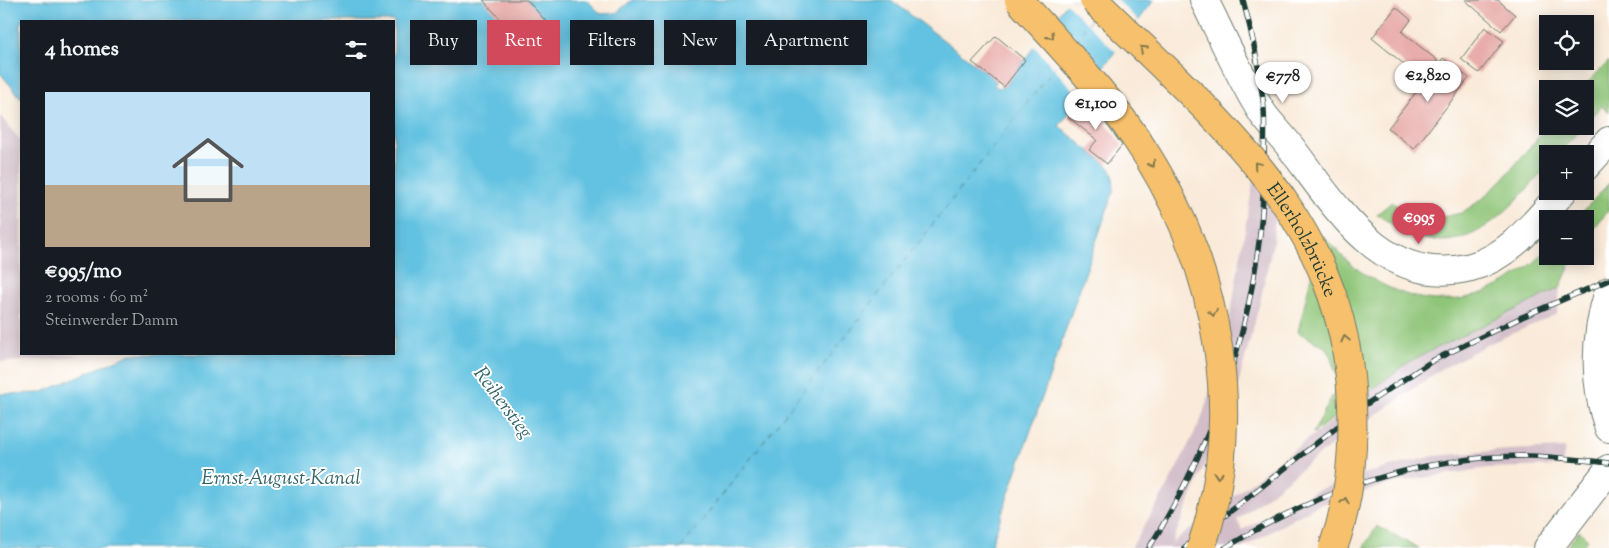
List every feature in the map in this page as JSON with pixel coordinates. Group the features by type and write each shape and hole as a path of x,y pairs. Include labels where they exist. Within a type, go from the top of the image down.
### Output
{"main road":[{"path":"1019,0 1099,91 1148,156 1179,213 1200,269 1214,318 1222,378 1222,430 1217,483 1212,512 1201,548"},
{"name":"Ellerholzbrücke","path":"1094,0 1250,156 1282,196 1324,271 1333,294 1346,343 1352,403 1349,472 1341,522 1333,548"}],"street":[{"path":"1204,0 1244,81 1264,115 1340,213 1362,237 1384,253 1402,262 1425,269 1439,271 1472,267 1501,253 1516,241 1555,200"},
{"path":"1594,157 1609,141"},
{"path":"1609,291 1598,342 1597,369 1604,413 1609,428"},
{"path":"1548,548 1609,469"}],"shaded area":[{"path":"0,116 20,140 20,355 76,355 62,359 0,362"},
{"path":"1255,171 1278,174 1273,242 1260,302 1238,385 1172,543 1410,361 1560,288 1557,314 1486,345 1440,370 1320,454 1237,520 1242,530 1313,492 1359,475 1434,456 1507,450 1565,448 1562,466 1487,468 1398,482 1318,505 1242,548 1131,548 1165,491 1201,420 1226,341"}],"green space":[{"path":"1609,61 1609,112 1602,106 1594,115 1594,80 1590,80"},
{"path":"1540,135 1576,135 1567,145 1539,145 1539,176 1491,223 1472,234 1451,240 1429,240 1405,231 1377,214 1392,202 1408,213 1443,217 1461,213 1481,200 1503,179"},
{"path":"1609,183 1609,210 1594,228 1594,210 1584,210"},
{"path":"1321,234 1360,271 1391,289 1416,297 1439,300 1461,299 1483,293 1505,282 1539,257 1539,265 1570,265 1560,288 1410,361 1313,433 1339,383 1328,349 1298,332"},
{"path":"1377,526 1419,548 1363,548"},
{"path":"1579,531 1588,539 1581,548 1566,548"}],"water":[{"path":"0,0 587,0 601,14 616,13 632,0 891,0 996,80 994,85 998,88 1005,86 1069,0 1154,0 1059,126 1110,168 1113,175 1114,190 990,548 0,548 0,394 40,393 129,355 395,355 395,20 20,20 20,97 0,73"}],"pier":[{"path":"1066,0 1117,0 1140,22 1117,53 1065,2"},
{"path":"1055,14 1104,70 1082,100 1033,45"}],"building":[{"path":"483,0 527,0 545,20 501,20"},
{"path":"1465,0 1498,0 1515,15 1501,31"},
{"path":"1396,7 1411,20 1402,32 1438,61 1416,74 1372,38"},
{"path":"1485,27 1504,41 1479,73 1461,59"},
{"path":"996,36 1025,60 1004,87 972,62"},
{"path":"1443,58 1469,78 1414,149 1388,128"},
{"path":"1083,99 1092,105 1122,145 1107,164 1089,150 1097,140 1068,117"}],"ferry route":[{"path":"1075,41 1092,18"},
{"path":"681,548 1059,62"}],"railway":[{"path":"1149,548 1175,504 1217,411 1234,362 1247,313 1256,263 1262,212 1264,115 1257,62 1243,0"},
{"path":"1184,548 1365,405 1432,361 1522,317 1609,280"},
{"path":"1225,548 1296,509 1371,480 1410,470 1449,462 1489,457 1530,456 1609,463"}],"water label":[{"name":"Reiherstieg","path":"504,402"},
{"name":"Ernst-August-Kanal","path":"281,477"}]}
